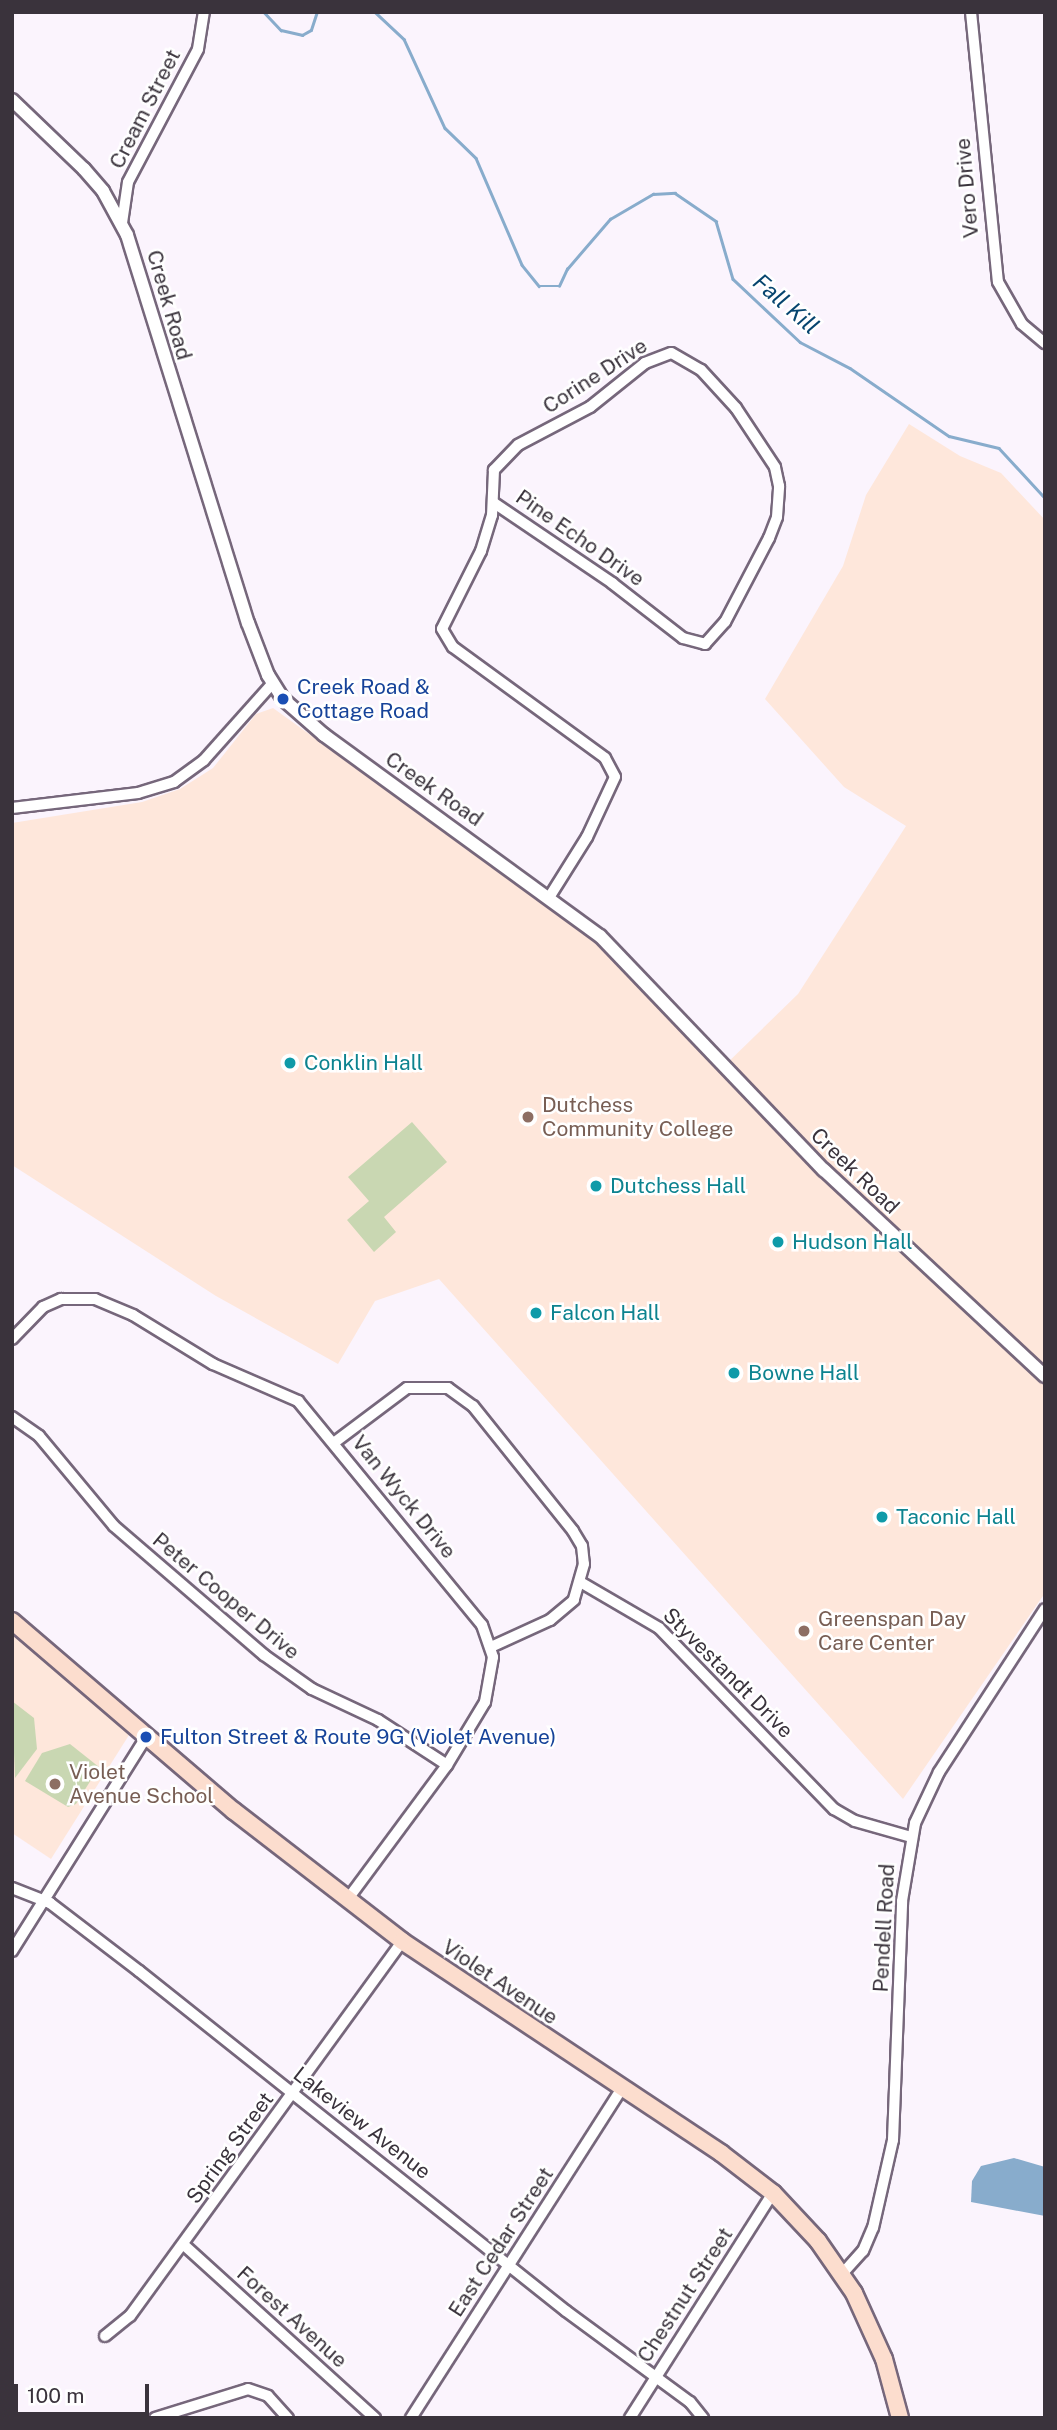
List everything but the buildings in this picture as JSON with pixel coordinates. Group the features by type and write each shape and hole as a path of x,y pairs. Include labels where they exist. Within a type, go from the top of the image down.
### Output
{"main road":[{"name":"Violet Avenue","path":"12,1621 146,1737 402,1941 623,2087 773,2193 842,2274 878,2341 900,2418"}],"street":[{"name":"Cream Street","path":"122,223 128,182 198,49 204,12"},
{"name":"Vero Drive","path":"971,12 998,282 1022,324 1045,343"},
{"name":"Creek Road","path":"12,100 84,169 122,223 148,291 174,393 248,623 272,684 289,706 324,735 550,896 613,947 824,1170 1045,1376"},
{"name":"Corine Drive","path":"494,503 495,470 507,453 590,407 645,363 671,353 701,370 758,437 775,467 777,517 756,565"},
{"name":"Pine Echo Drive","path":"550,896 587,837 615,777 605,758 453,647 442,629 481,551 494,503 696,644 711,641 718,632 756,565"},
{"path":"12,808 138,793 174,782 204,760 272,684"},
{"name":"Van Wyck Drive","path":"12,1339 43,1307 61,1299 95,1299 133,1315 213,1364 298,1401 335,1442 482,1625 491,1647"},
{"path":"335,1442 407,1388 430,1385 455,1391 473,1406 573,1531 584,1554 582,1583 574,1600 550,1620 516,1640 491,1647 493,1657 485,1702 447,1765 348,1899"},
{"name":"Peter Cooper Drive","path":"12,1418 39,1436 114,1526 264,1655 312,1689 378,1720 447,1765"},
{"name":"Styvestandt Drive","path":"582,1583 659,1628 834,1810 855,1821 911,1837"},
{"name":"Pendell Road","path":"842,2274 863,2251 873,2228 893,2140 902,1901 911,1837 930,1785 1045,1609"},
{"path":"12,1951 146,1737"},
{"name":"Lakeview Avenue","path":"12,1888 45,1900 654,2379 690,2402 704,2418"},
{"name":"Spring Street","path":"105,2336 130,2316 184,2245 402,1941"},
{"name":"East Cedar Street","path":"411,2418 623,2087"},
{"name":"Chestnut Street","path":"629,2418 773,2193"},
{"name":"Forest Avenue","path":"184,2245 375,2418"},
{"path":"155,2418 248,2389 268,2396 288,2418"}],"shaded area":[{"name":"Dutchess Community College","path":"909,424 960,456 1001,473 1045,520 1045,1593 903,1799 439,1279 375,1301 338,1364 216,1296 12,1165 12,823 142,802 180,789 213,768 256,714 273,708 598,942 720,1070 798,994 906,826 844,787 765,699 843,566 866,495"},
{"name":"Violet Avenue School","path":"12,1629 129,1735 51,1859 12,1833"}],"green space":[{"path":"412,1122 447,1162 384,1217 396,1232 374,1252 347,1220 369,1201 348,1177"},
{"path":"12,1701 34,1718 37,1749 15,1778"},
{"path":"70,1744 99,1767 76,1804 68,1807 25,1781 42,1753"}],"water":[{"path":"1014,2158 1045,2167 1045,2216 971,2202 972,2181 981,2166"}],"waterway":[{"name":"Fall Kill","path":"264,12 281,30 302,35 311,30 317,12"},
{"name":"Fall Kill","path":"375,12 404,39 445,128 476,158 522,265 539,286 559,286 567,269 610,219 653,194 675,193 716,221 733,279 800,342 850,368 949,436 999,448 1045,498"}],"place":[{"name":"Creek Road & Cottage Road","path":"283,699"},
{"name":"Conklin Hall","path":"290,1063"},
{"name":"Dutchess Community College","path":"528,1117"},
{"name":"Dutchess Hall","path":"596,1186"},
{"name":"Hudson Hall","path":"778,1242"},
{"name":"Falcon Hall","path":"536,1313"},
{"name":"Bowne Hall","path":"734,1373"},
{"name":"Taconic Hall","path":"882,1517"},
{"name":"Greenspan Day Care Center","path":"804,1631"},
{"name":"Fulton Street & Route 9G (Violet Avenue)","path":"146,1737"},
{"name":"Violet Avenue School","path":"55,1784"}]}
